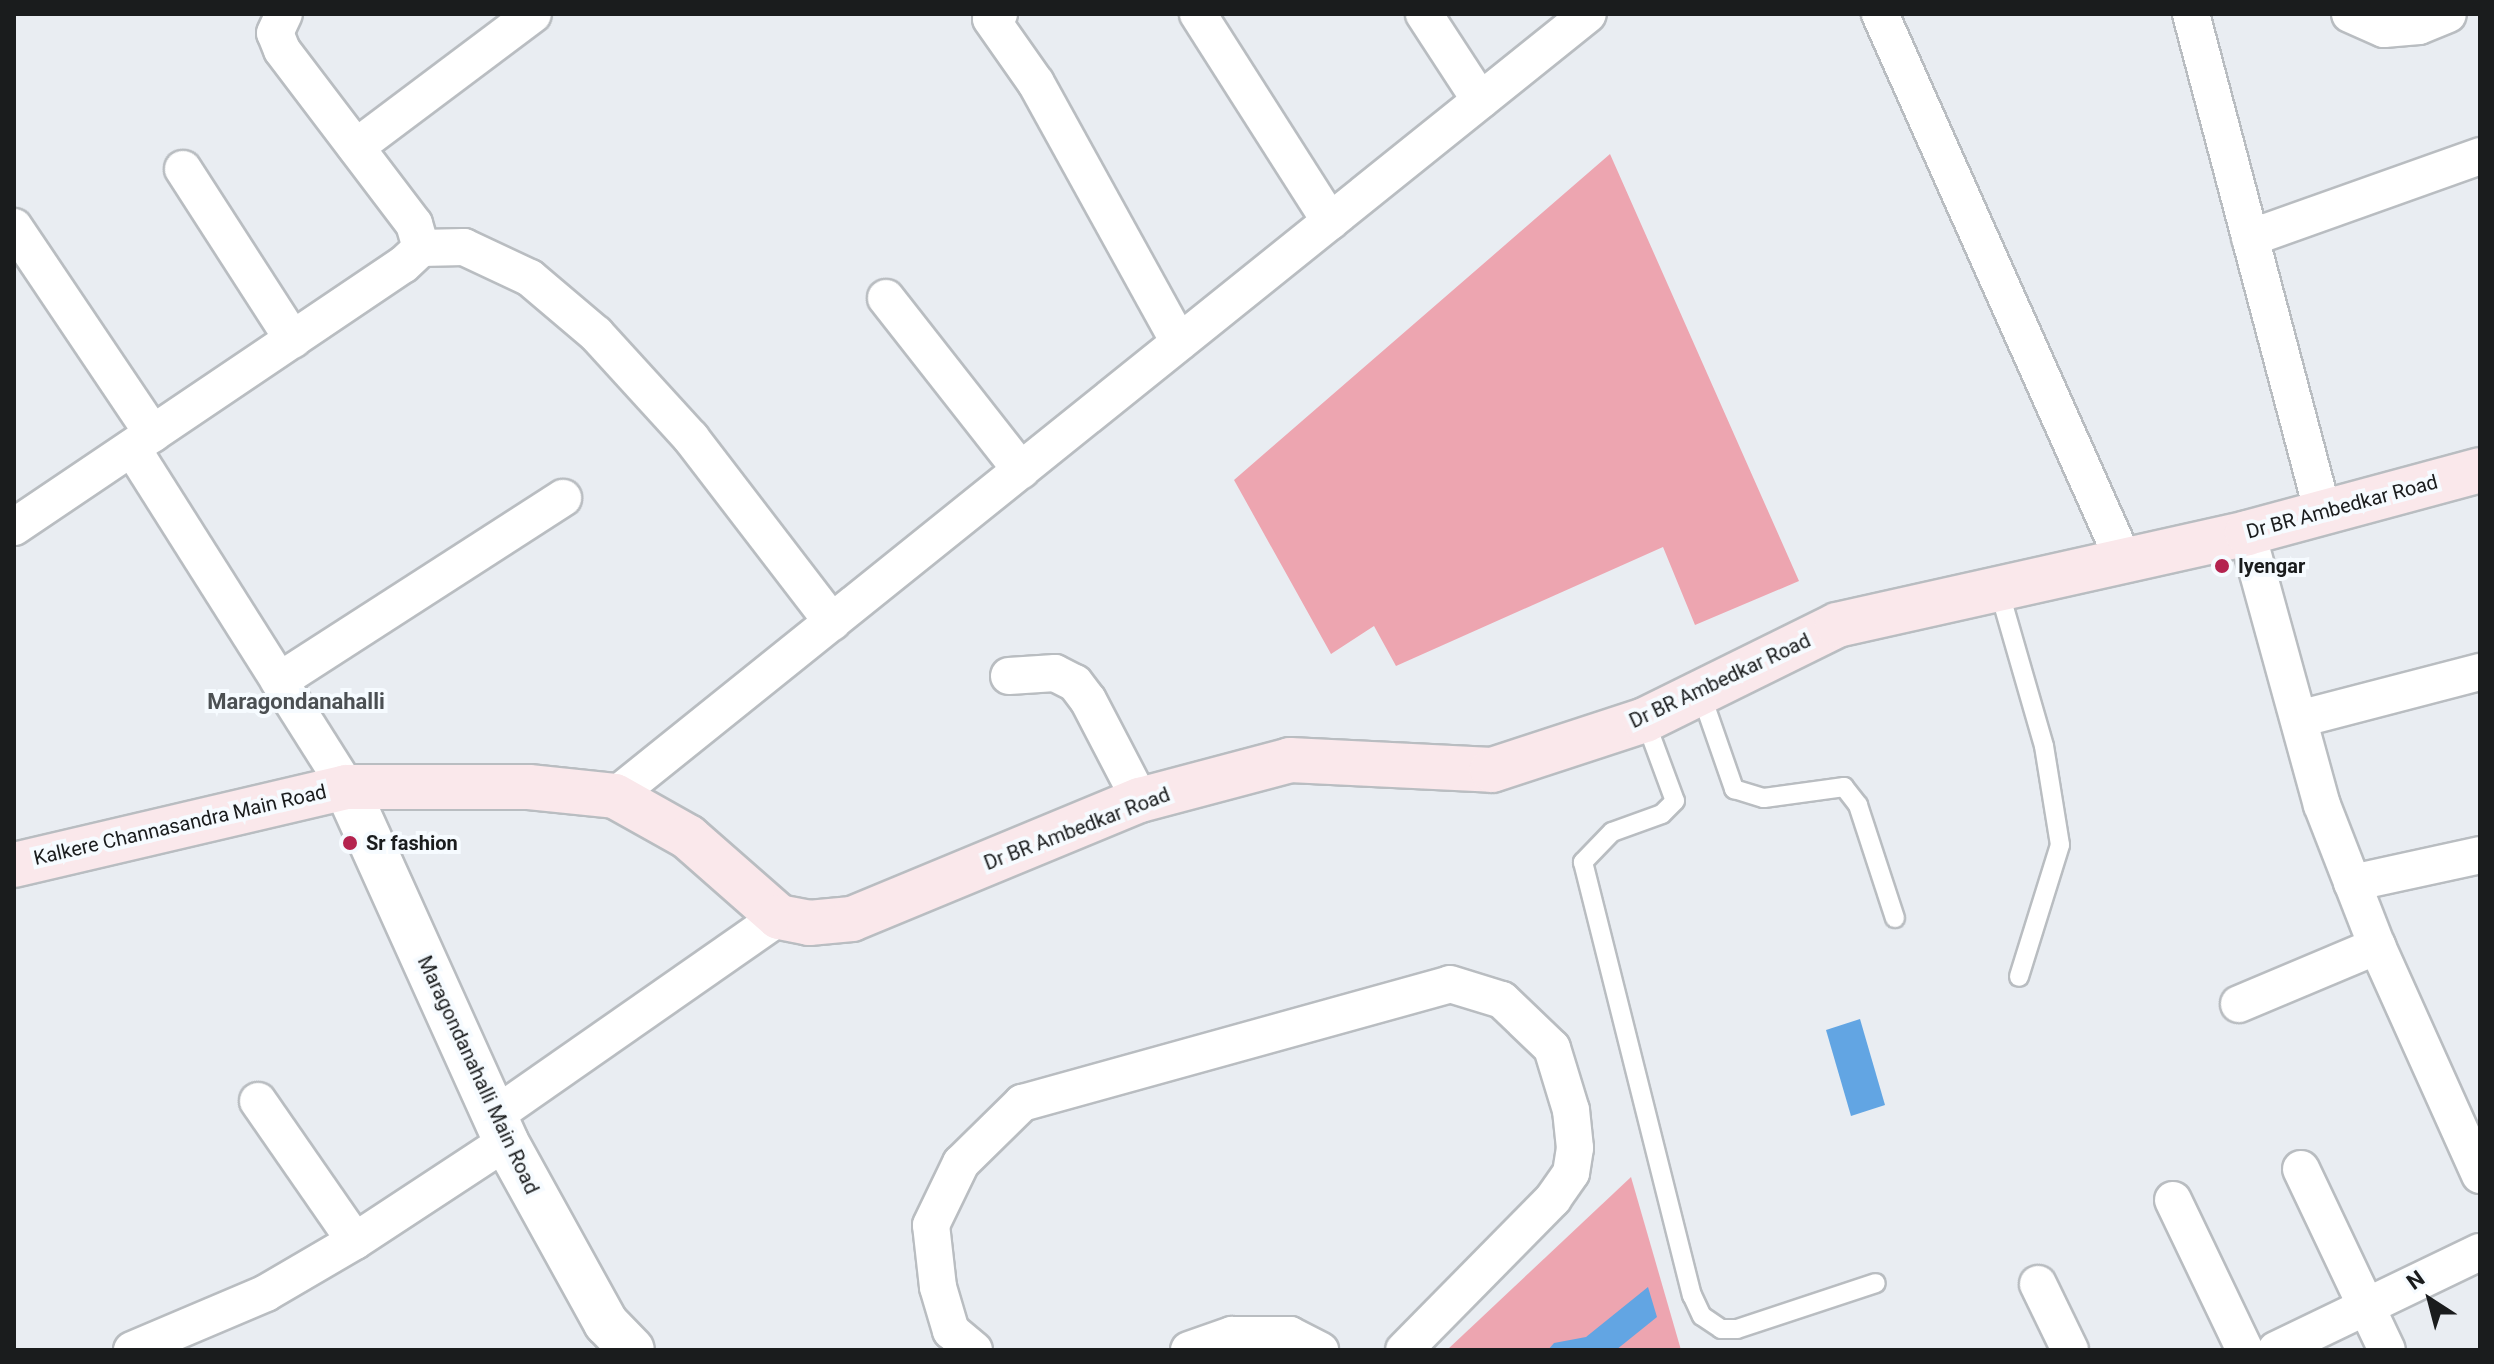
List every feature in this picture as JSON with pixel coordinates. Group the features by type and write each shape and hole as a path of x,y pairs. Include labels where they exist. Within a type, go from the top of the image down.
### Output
{"main road":[{"name":"Dr BR Ambedkar Road","path":"779,917 809,923 852,919 1140,800 1290,760 1492,770 1645,720 1837,625 2247,533 2480,470"},
{"path":"346,787 529,787 615,796 688,837 779,917"},
{"name":"Kalkere Channasandra Main Road","path":"14,865 346,787"}],"street":[{"path":"284,14 275,33 282,50 414,224 421,248"},
{"path":"356,147 533,14"},
{"path":"999,14 991,19 1036,83 1179,342"},
{"path":"1198,14 1330,221"},
{"path":"1424,14 1480,100"},
{"path":"615,796 1588,14"},
{"path":"1880,14 2124,561"},
{"path":"2191,14 2323,513"},
{"path":"2350,14 2384,29 2419,26 2448,14"},
{"path":"2250,238 2480,156"},
{"path":"183,169 293,340"},
{"path":"14,227 142,441 279,681 346,787"},
{"path":"14,527 403,265 421,248 464,247 530,278 596,334 691,438 832,622"},
{"path":"886,298 1021,470"},
{"path":"279,681 563,498"},
{"path":"2247,533 2322,805 2377,946 2480,1175"},
{"path":"2299,719 2480,672"},
{"path":"1009,676 1055,673 1075,683 1088,700 1140,800"},
{"name":"Maragondanahalli Main Road","path":"346,787 500,1129 606,1323 632,1350"},
{"path":"2352,883 2480,855"},
{"path":"132,1350 266,1293 355,1241 779,917"},
{"path":"2239,1004 2377,946"},
{"path":"953,1344 938,1287 931,1225 961,1163 1022,1103 1450,984 1502,1000 1552,1048 1571,1110 1575,1148 1571,1173 1553,1199 1404,1350"},
{"path":"258,1101 355,1241"},
{"path":"2301,1169 2387,1350"},
{"path":"2173,1200 2245,1350"},
{"path":"2276,1350 2480,1252"},
{"path":"2038,1284 2070,1350"},
{"path":"1189,1350 1232,1335 1290,1335 1320,1350"}],"lane":[{"path":"1999,590 2044,746 2060,845 2019,977"},
{"path":"1701,694 1734,789 1764,798 1844,787 1858,805 1895,918"},
{"path":"1645,720 1675,801 1662,814 1612,832 1583,862 1692,1295 1702,1316 1721,1329 1737,1329 1876,1283"}],"shaded area":[{"path":"1610,154 1799,581 1695,625 1663,547 1396,666 1374,626 1331,654 1234,480"},
{"path":"1631,1177 1681,1350 1447,1350"}],"water":[{"path":"1860,1019 1885,1105 1851,1116 1826,1030"},
{"path":"1648,1287 1657,1317 1616,1350 1548,1350 1554,1343 1586,1337"}],"place":[{"name":"Iyengar","path":"2222,566"},
{"name":"Sr fashion","path":"350,843"}],"district":[{"name":"Maragondanahalli","path":"296,702"}]}
